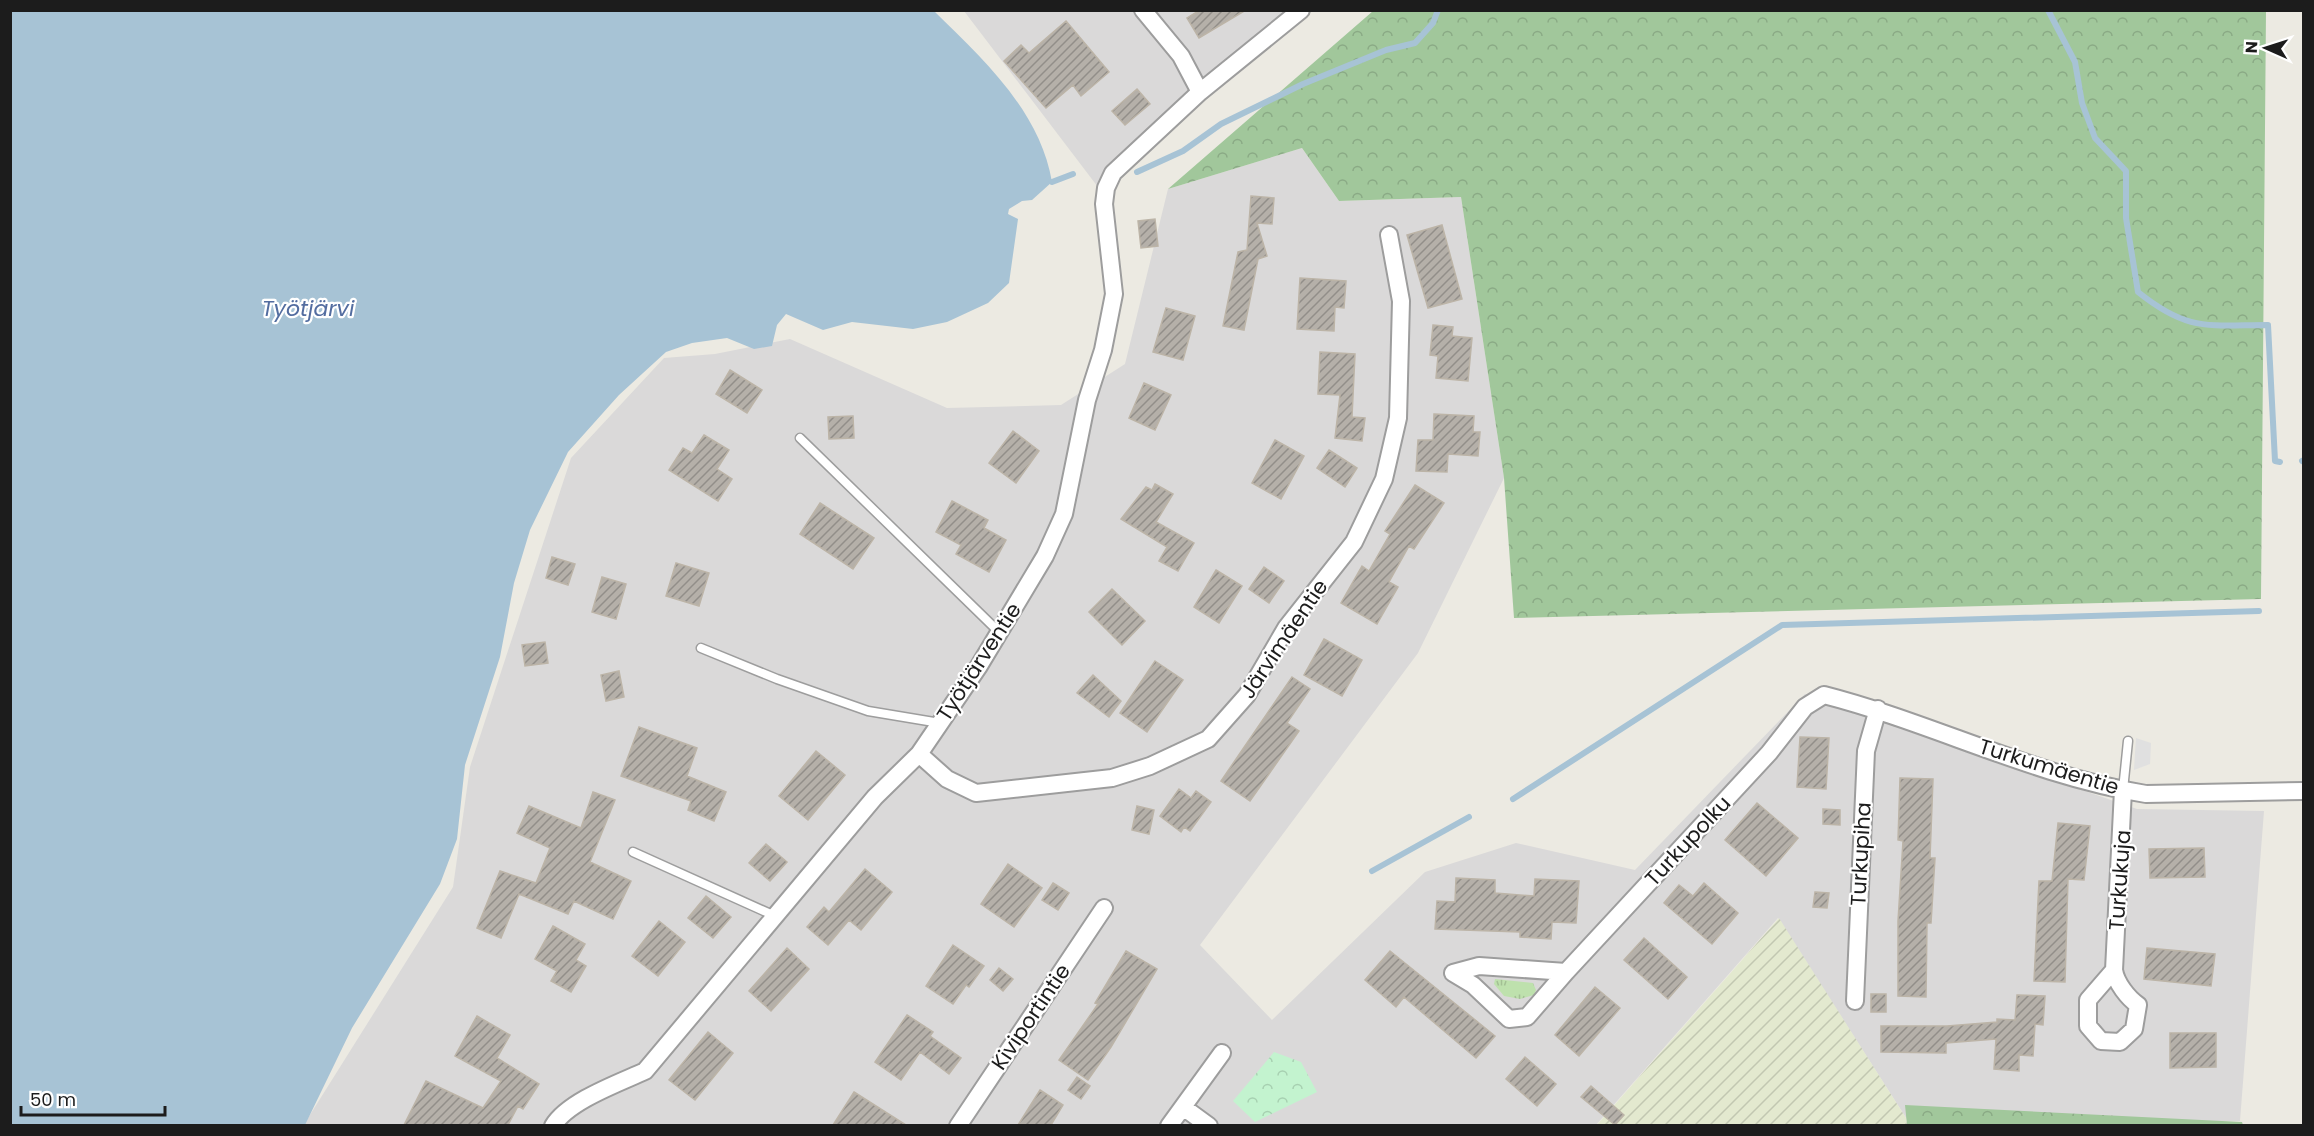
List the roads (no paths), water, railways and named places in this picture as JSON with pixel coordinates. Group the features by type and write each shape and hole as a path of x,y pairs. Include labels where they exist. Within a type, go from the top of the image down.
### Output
{"street":[{"path":"1143,10 1181,56 1200,92"},
{"name":"Työtjärventie","path":"553,1125 559,1116 575,1106 645,1071 875,797 920,754 1045,556 1064,514 1087,400 1103,350 1114,294 1104,204 1106,188 1113,173 1200,92 1301,10"},
{"name":"Järvimäentie","path":"920,754 947,779 976,793 1112,778 1150,766 1208,739 1247,695 1286,628 1354,542 1384,479 1398,418 1401,301 1389,235"},
{"name":"Turkumäentie","path":"1805,707 1824,695 1878,709 2034,767 2146,794 2304,791"},
{"name":"Turkupolku","path":"1566,972 1479,966 1453,973 1473,985 1509,1019 1527,1017 1769,753 1805,707"},
{"name":"Turkupiha","path":"1856,1001 1866,751 1878,709"},
{"name":"Turkukuja","path":"2114,970 2123,790"},
{"name":"Kiviportintie","path":"958,1125 1104,908"},
{"path":"1169,1125 1222,1053"},
{"path":"1184,1107 1209,1125"}],"lane":[{"path":"800,438 999,632"},
{"path":"701,648 777,679 868,711 940,723"},
{"path":"2123,790 2128,741"},
{"path":"633,852 775,916"}],"water":[{"name":"Työtjärvi","path":"10,11 934,11 990,67 1022,109 1045,156 1052,182 1032,200 1022,201 1009,209 1008,214 1018,219 1009,283 988,303 947,322 913,329 852,322 823,330 786,314 777,325 772,346 754,349 727,338 692,343 666,352 619,395 568,452 530,530 514,583 500,657 465,765 457,839 440,884 352,1028 305,1125 11,1125"}],"waterway":[{"path":"1137,172 1183,151 1221,124 1303,84 1386,50 1415,43 1433,23 1438,10"},
{"path":"2048,10 2075,62 2082,103 2095,138 2126,171 2126,218 2138,292 2171,314 2199,324 2268,325 2275,461 2280,462"},
{"path":"1052,182 1073,174"},
{"path":"1513,799 1782,625 2259,611"},
{"path":"1372,871 1469,817"}]}
